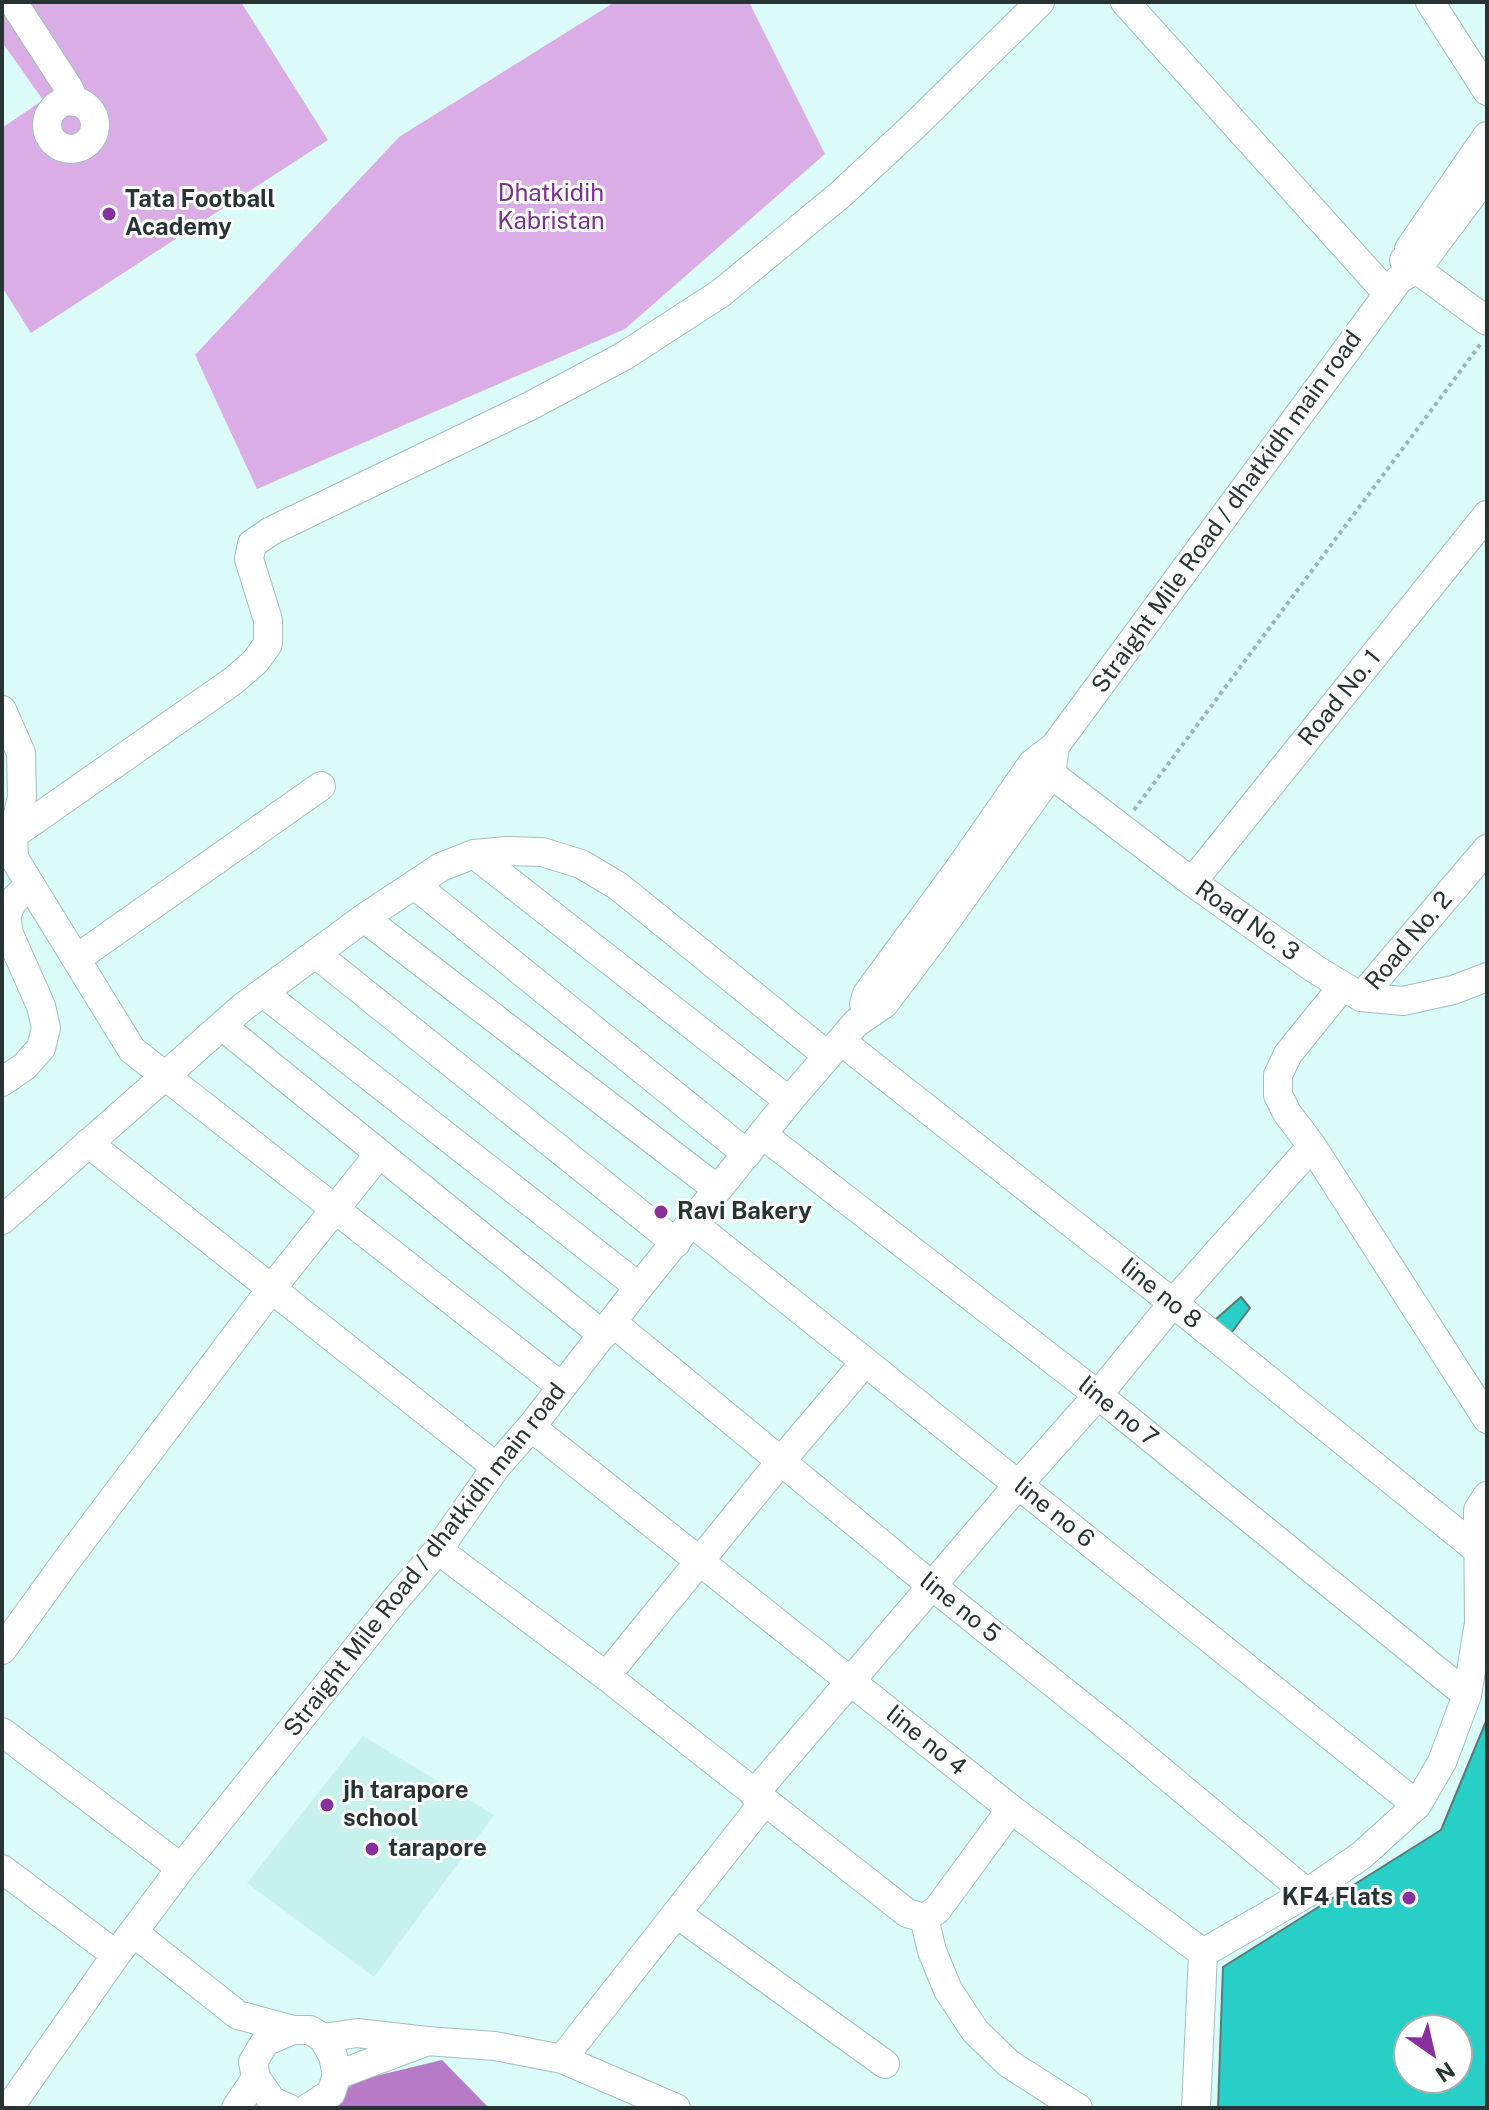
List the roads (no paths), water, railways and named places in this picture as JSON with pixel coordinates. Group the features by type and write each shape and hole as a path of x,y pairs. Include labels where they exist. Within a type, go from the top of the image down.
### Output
{"street":[{"path":"13,2 75,102"},
{"path":"13,835 233,681 255,662 268,644 268,620 249,559 252,544 271,531 530,406 624,356 721,293 841,194 1040,2"},
{"path":"1125,2 1402,275 1487,321"},
{"path":"1430,2 1487,91"},
{"name":"Straight Mile Road / dhatkidh main road","path":"1402,275 1487,136"},
{"name":"Straight Mile Road / dhatkidh main road","path":"9,2108 181,1868 438,1550 496,1467 531,1427 717,1189 842,1040 867,994 959,869 1041,769 1402,275 1487,175"},
{"name":"Road No. 1","path":"1192,882 1487,515"},
{"path":"2,710 21,753 22,797 13,835 14,858 132,1050 562,1387"},
{"name":"Road No. 3","path":"1041,769 1192,882 1352,992 1403,1001 1453,990 1487,977"},
{"path":"76,959 321,786"},
{"name":"Road No. 2","path":"1487,849 1352,992 1288,1054 1278,1075 1278,1095 1287,1113 1312,1146 1487,1419"},
{"name":"line no 8","path":"2,1220 222,1026 364,918 441,867 474,854 542,852 581,864 618,886 842,1040 1478,1550"},
{"path":"474,854 789,1101"},
{"path":"2,1082 25,1066 41,1048 46,1028 41,1006 9,934 6,916 13,901 30,884"},
{"name":"line no 7","path":"415,885 755,1145 1098,1395 1467,1695"},
{"path":"364,918 717,1189"},
{"name":"line no 6","path":"316,954 683,1233 865,1362 1417,1805"},
{"path":"263,993 639,1287"},
{"name":"line no 5","path":"222,1026 379,1154 781,1461 1307,1893"},
{"path":"88,1143 496,1467"},
{"path":"562,2059 677,1914 759,1798 850,1681 1098,1395 1173,1303 1312,1146"},
{"path":"2,1650 272,1288 379,1154"},
{"path":"606,1676 865,1362"},
{"name":"line no 4","path":"531,1427 1011,1809 1203,1953"},
{"path":"1196,2108 1203,1953 1307,1893 1362,1855 1417,1805 1442,1762 1467,1695 1479,1623 1478,1510 1487,1496"},
{"path":"438,1550 606,1676 907,1913 924,1918 937,1910 1011,1809"},
{"path":"2,1732 181,1868"},
{"path":"2,1869 116,1955"},
{"path":"677,1914 885,2064"},
{"path":"924,1918 932,1951 948,1990 975,2031 1008,2063 1078,2108"},
{"path":"133,1932 238,2015 293,2030 310,2030 323,2038 333,2056 337,2075 331,2093 308,2108"},
{"path":"238,2015 255,2070 272,2101 288,2108"},
{"path":"236,2108 265,2042 293,2030"},
{"path":"323,2038 357,2033 495,2046 562,2059 676,2108"},
{"path":"337,2075 427,2041"}],"place":[{"name":"Tata Football Academy","path":"109,214"},
{"name":"Ravi Bakery","path":"661,1212"},
{"name":"jh tarapore school","path":"327,1805"},
{"name":"tarapore","path":"372,1849"},
{"name":"KF4 Flats","path":"1409,1898"}],"park label":[{"name":"Dhatkidih Kabristan","path":"551,208"}]}
